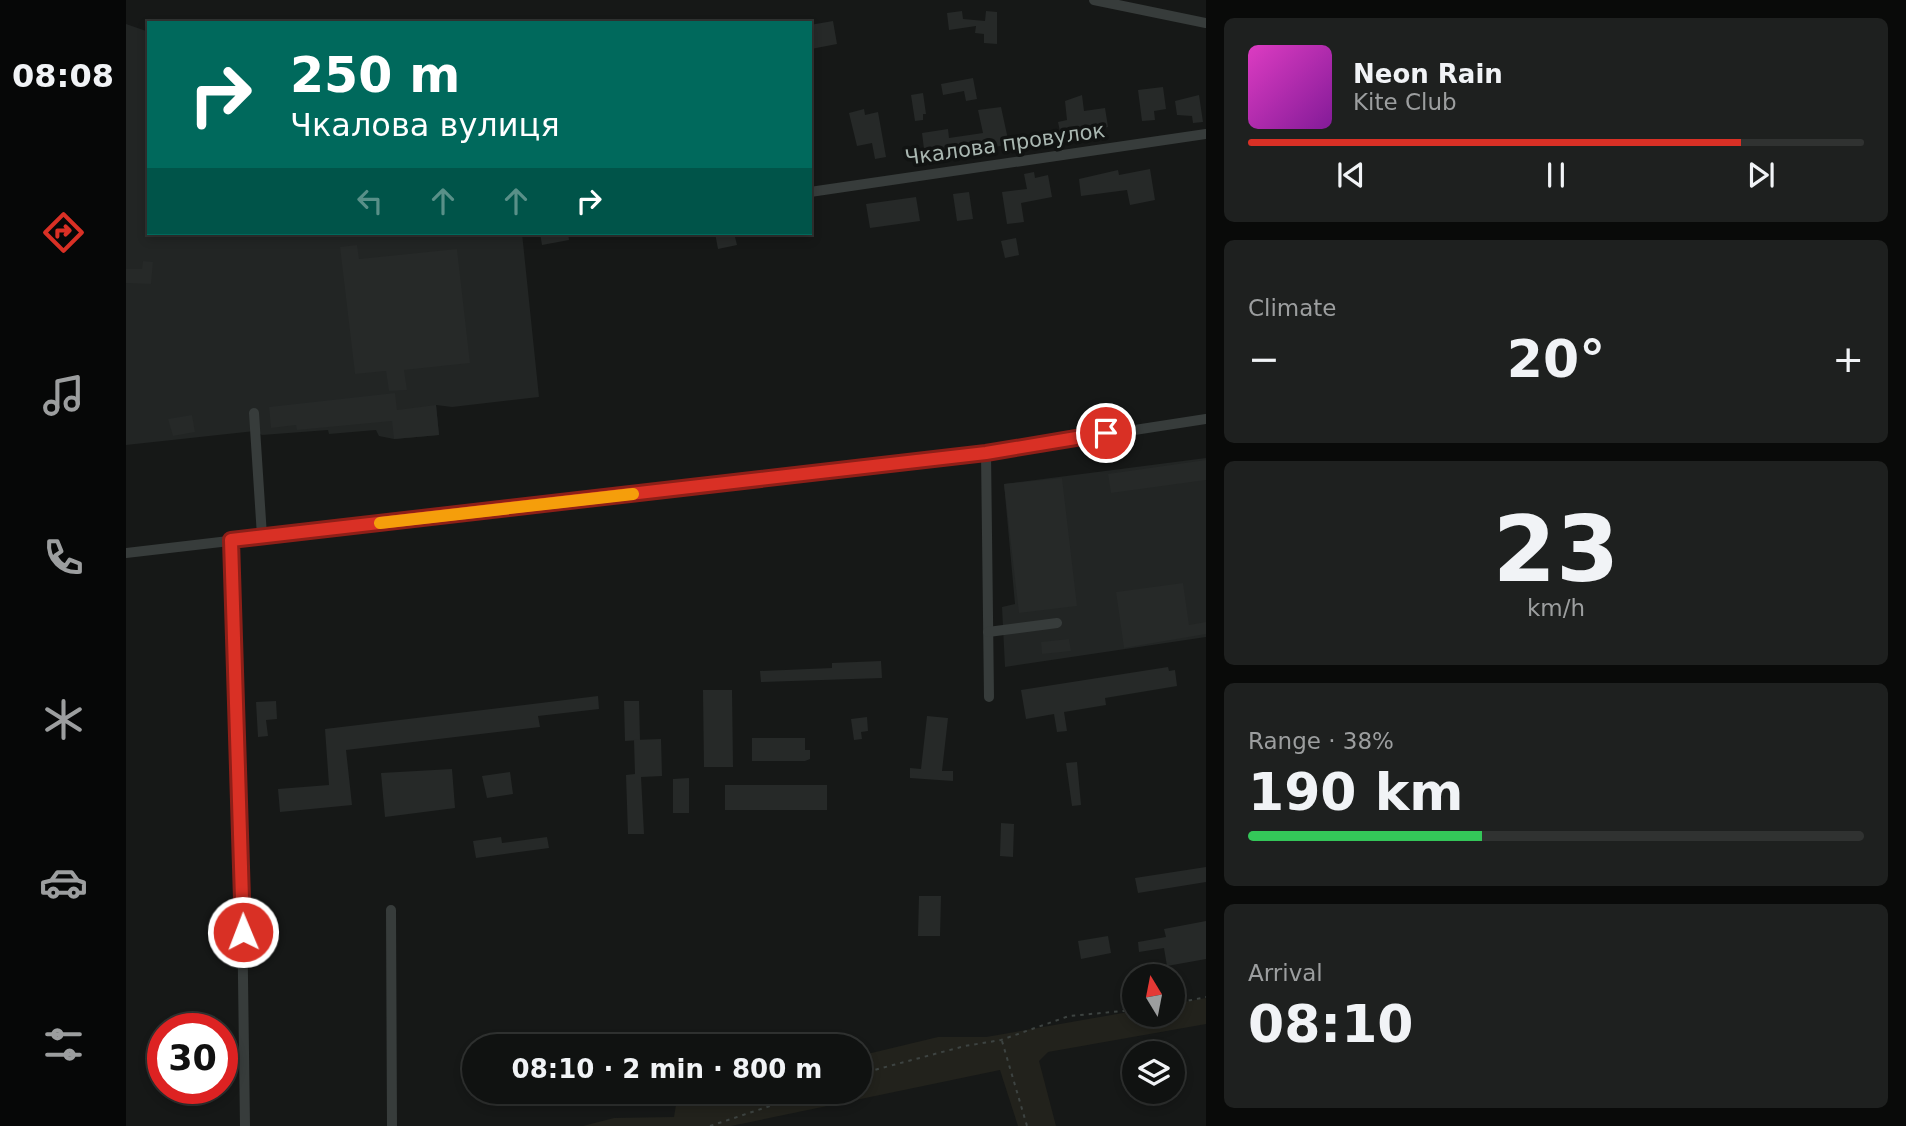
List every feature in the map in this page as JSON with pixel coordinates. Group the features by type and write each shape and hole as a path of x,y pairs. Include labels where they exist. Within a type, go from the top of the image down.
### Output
{"street":[{"path":"1094,0 1206,23"},
{"name":"Чкалова провулок","path":"812,192 1206,134"},
{"path":"254,413 262,536"},
{"path":"126,553 986,453 1206,419"},
{"path":"986,453 989,697"},
{"path":"231,540 242,905 244,1126"},
{"path":"988,632 1058,623"},
{"path":"391,910 391,1126"}],"path":[{"path":"1185,1001 1206,997"},
{"path":"872,1071 965,1046 1002,1040 1069,1016 1122,1011"},
{"path":"1002,1040 1027,1126"},
{"path":"710,1126 776,1104"}],"shaded area":[{"path":"126,24 147,31 147,235 522,235 539,397 452,407 436,405 439,435 394,439 379,436 376,430 329,434 328,430 262,435 255,431 126,445"},
{"path":"1206,458 1206,637 1005,667 1002,607 1015,604 1004,484"},
{"path":"1206,998 1206,1024 1048,1052 1039,1061 1056,1126 1018,1126 1000,1070 872,1097 872,1053 938,1037 986,1037 1122,1013 1122,1027 1185,1027 1185,1002"},
{"path":"676,1104 837,1104 731,1126 583,1126 614,1118 674,1117"}],"building":[{"path":"962,11 963,19 985,21 986,11 997,12 997,44 984,43 984,34 975,33 976,26 949,30 947,13"},
{"path":"833,21 837,44 812,49 812,25"},
{"path":"973,78 977,99 966,101 964,91 943,95 941,84"},
{"path":"1163,87 1166,109 1154,111 1155,120 1142,121 1138,90"},
{"path":"923,93 926,114 923,114 923,120 915,121 911,95"},
{"path":"1082,95 1084,111 1105,108 1108,127 1103,128 1104,133 1095,135 1095,130 1077,133 1078,138 1062,141 1058,122 1067,120 1065,101"},
{"path":"1199,95 1203,122 1193,123 1192,116 1177,115 1175,101"},
{"path":"1001,107 1009,144 959,155 959,152 925,157 922,133 948,129 949,138 983,133 978,110"},
{"path":"864,109 865,115 878,112 886,157 875,159 872,143 857,146 849,113"},
{"path":"1150,169 1155,200 1130,205 1127,190 1081,196 1079,179 1118,170 1119,175"},
{"path":"1034,172 1035,178 1048,175 1052,197 1021,203 1024,222 1007,224 1002,192 1027,189 1024,174"},
{"path":"969,192 973,219 957,221 953,194"},
{"path":"916,197 920,221 870,228 866,204"},
{"path":"540,235 568,235 569,240 542,245"},
{"path":"715,235 734,235 737,245 718,249"},
{"path":"1016,238 1019,255 1005,258 1001,241"},
{"path":"357,245 359,259 457,249 470,363 404,370 407,390 389,391 386,371 355,374 340,247"},
{"path":"143,261 153,262 151,284 126,283 126,269 142,269"},
{"path":"395,393 397,410 436,405 439,435 394,439 392,421 297,430 296,425 271,428 269,407"},
{"path":"192,415 195,432 173,436 168,419"},
{"path":"1206,460 1206,480 1111,493 1108,474"},
{"path":"1062,478 1077,606 1019,613 1004,484"},
{"path":"1183,583 1189,625 1206,622 1206,634 1124,648 1116,592"},
{"path":"1069,639 1071,651 1042,654 1041,642"},
{"path":"881,661 882,678 761,682 760,671 832,668 832,663"},
{"path":"1168,667 1169,671 1175,670 1177,686 1105,698 1106,705 1064,712 1067,731 1057,732 1054,714 1026,719 1021,690"},
{"path":"703,690 732,690 733,767 704,767"},
{"path":"598,696 599,709 538,716 540,727 346,750 352,805 280,812 278,789 329,785 325,729"},
{"path":"276,701 277,719 266,720 268,736 258,737 256,702"},
{"path":"624,701 639,701 640,740 625,741"},
{"path":"927,716 948,718 942,771 953,771 953,781 910,778 910,768 921,769"},
{"path":"867,717 868,731 861,732 862,739 854,740 851,719"},
{"path":"752,738 805,738 805,750 810,750 810,759 752,761"},
{"path":"661,739 662,776 641,777 644,834 628,834 626,775 635,774 634,740"},
{"path":"1077,762 1081,805 1072,806 1066,763"},
{"path":"452,769 455,808 385,817 381,773"},
{"path":"510,772 513,794 487,798 482,776"},
{"path":"689,778 689,813 673,813 673,779"},
{"path":"725,785 827,785 827,810 725,810"},
{"path":"1001,823 1014,824 1013,857 1000,856"},
{"path":"501,837 502,843 547,837 549,848 476,858 473,841"},
{"path":"1206,867 1206,882 1138,893 1135,878"},
{"path":"919,896 941,896 940,936 918,936"},
{"path":"1206,921 1206,959 1167,964 1164,948 1139,952 1138,942 1166,937 1164,929"},
{"path":"1108,936 1111,953 1081,959 1078,941"}],"slow traffic":[{"path":"380,523 633,494"}],"route":[{"path":"243,932 231,540 986,453 1106,433"}]}
